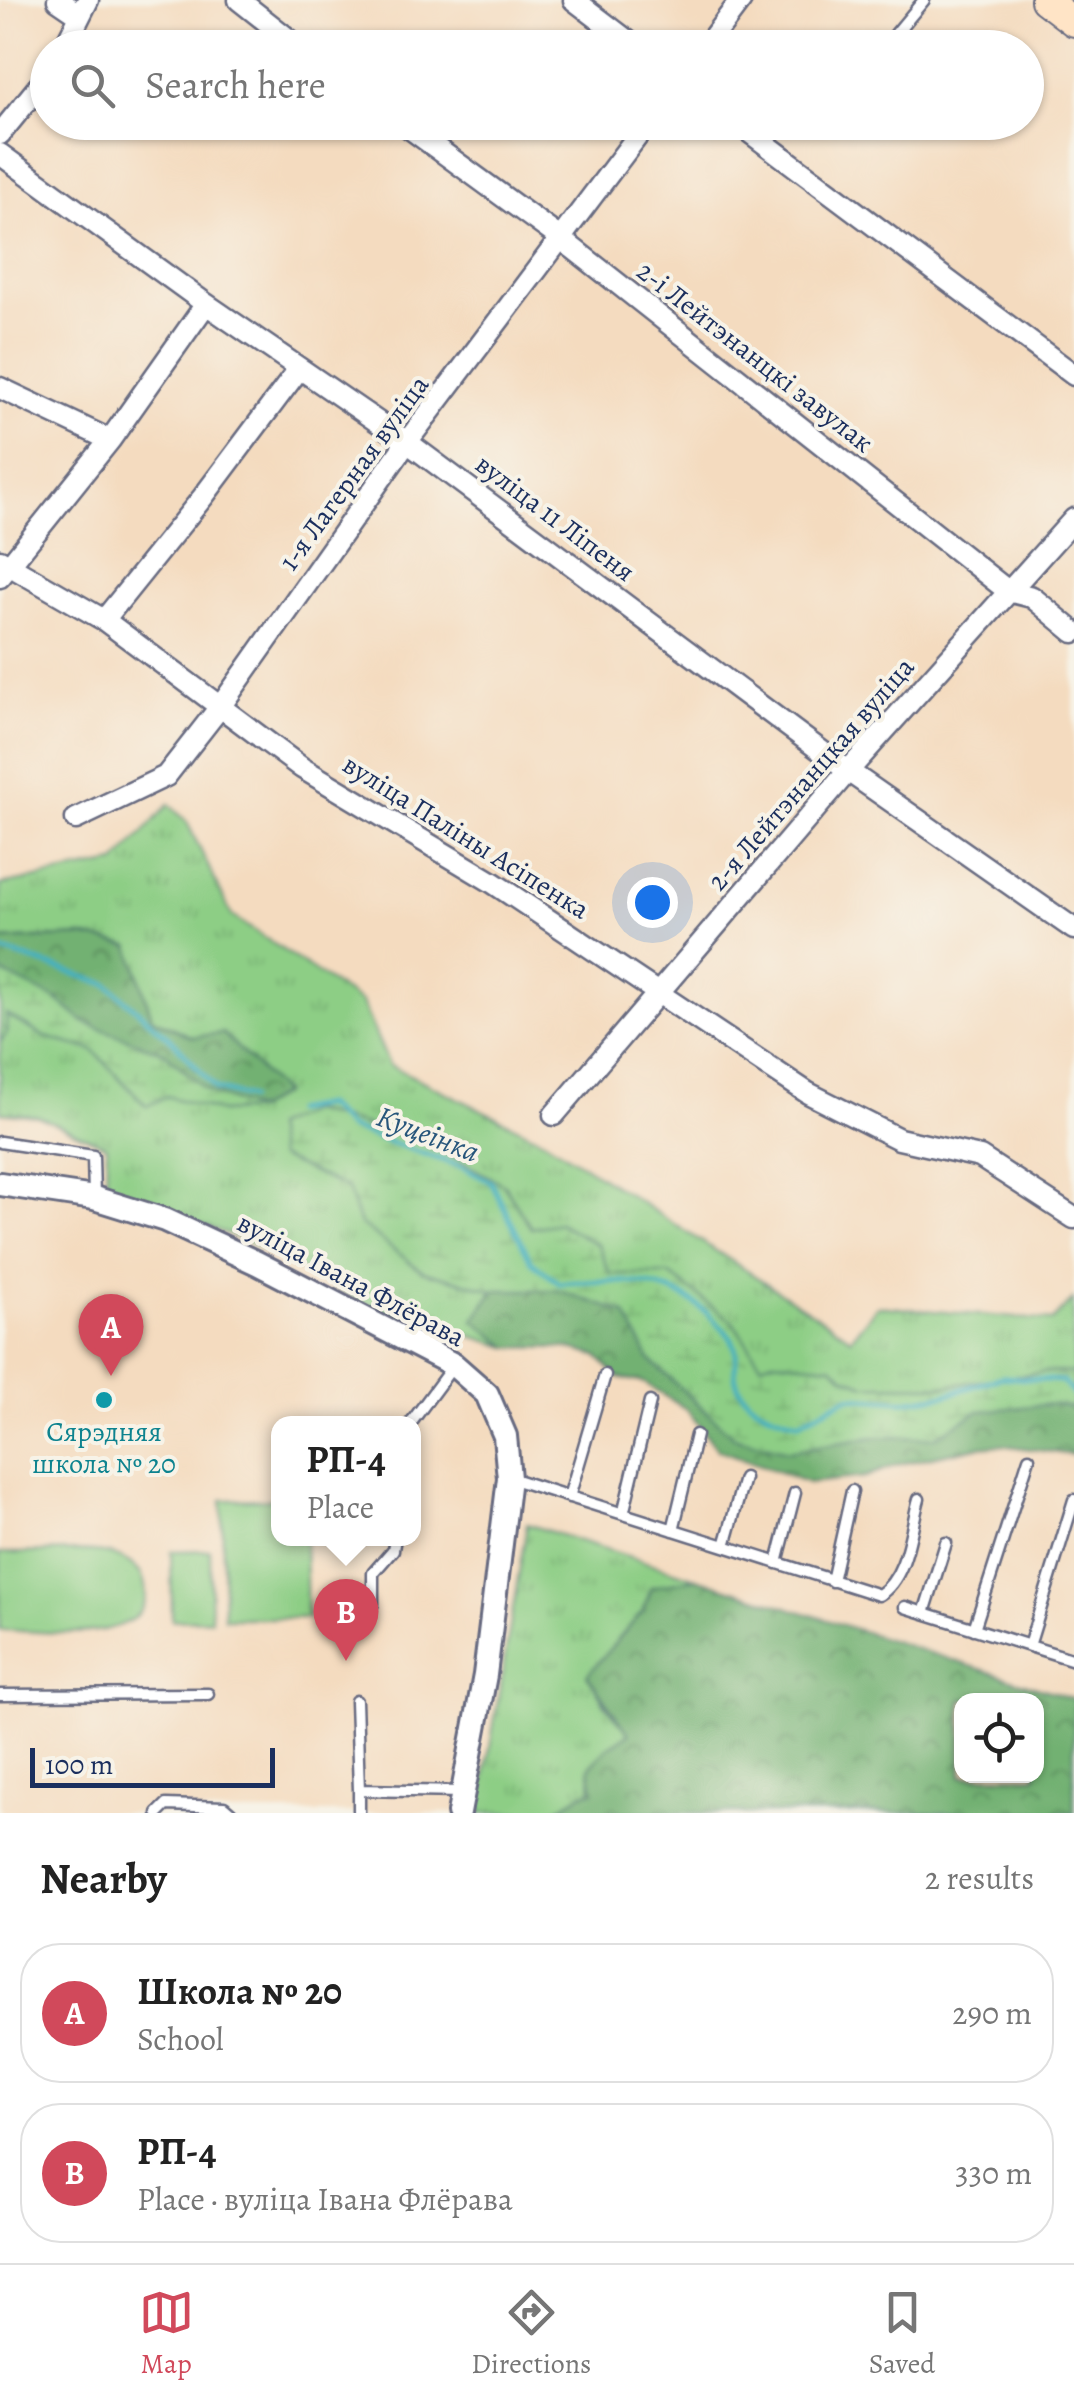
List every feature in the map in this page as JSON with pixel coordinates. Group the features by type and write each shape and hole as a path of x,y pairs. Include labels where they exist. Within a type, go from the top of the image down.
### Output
{"street":[{"path":"58,0 84,8"},
{"path":"239,0 277,30"},
{"path":"574,0 613,30"},
{"path":"718,30 741,0"},
{"path":"0,134 30,97"},
{"name":"2-і Лейтэнанцкі завулак","path":"426,140 560,238 1008,591 1032,597 1074,632"},
{"name":"1-я Лагерная вуліца","path":"76,819 166,776 220,707 407,442 634,140"},
{"path":"760,140 1074,375"},
{"name":"вуліца 11 Ліпеня","path":"0,154 206,304 407,442 848,771 1074,929"},
{"path":"3,567 110,440 206,304"},
{"path":"104,620 299,369"},
{"path":"0,388 110,440"},
{"name":"2-я Лейтэнанцкая вуліца","path":"554,1114 848,771 1074,519"},
{"name":"вуліца Паліны Асіпенка","path":"3,567 104,620 302,768 492,882 808,1093 899,1139 980,1157 1074,1218"},
{"name":"вуліца Івана Флёрава","path":"0,1184 94,1198 165,1220 454,1366 473,1380 495,1407 505,1436 509,1478 488,1657 461,1803"}],"lane":[{"path":"899,30 924,0"},
{"path":"0,1142 93,1156 94,1198"},
{"path":"416,1416 454,1366"},
{"path":"570,1497 605,1375"},
{"path":"623,1514 650,1402"},
{"path":"674,1530 696,1435"},
{"path":"974,1628 1029,1458"},
{"path":"509,1478 880,1596 889,1589 903,1564 919,1500"},
{"path":"724,1546 744,1478"},
{"path":"832,1580 852,1491"},
{"path":"776,1563 794,1493"},
{"path":"1029,1646 1074,1500"},
{"path":"924,1613 946,1543"},
{"path":"373,1604 373,1573 393,1546"},
{"path":"905,1607 1074,1660"},
{"path":"0,1695 208,1694"},
{"path":"356,1701 358,1813"},
{"path":"359,1790 461,1803"},
{"path":"158,1813 166,1805 224,1807 231,1813"}],"green space":[{"path":"169,804 187,822 232,916 362,1003 389,1065 544,1140 851,1338 877,1306 1052,1321 1073,1300 1074,1373 1045,1372 946,1386 865,1385 845,1377 832,1366 761,1364 732,1321 610,1274 531,1228 504,1185 419,1139 310,1111 278,1157 347,1188 360,1224 422,1271 494,1290 474,1320 508,1347 454,1331 430,1337 247,1242 106,1188 107,1146 38,1116 0,1112 0,1042 7,1032 4,1014 45,1037 93,1050 146,1106 167,1096 221,1112 255,1110 283,1093 192,1037 152,1018 129,946 82,936 0,940 0,885 116,863"},
{"path":"82,936 130,946 152,1018 192,1037 223,1033 283,1093 256,1110 207,1091 165,1053 85,1023 57,1000 0,972 0,940"},
{"path":"0,972 57,1000 85,1023 165,1053 207,1091 256,1110 221,1112 167,1096 147,1106 93,1050 45,1037 6,1014 7,1033 0,1042"},
{"path":"309,1111 419,1139 504,1185 531,1228 559,1223 598,1245 610,1274 669,1274 732,1321 761,1364 773,1360 832,1366 845,1377 865,1385 945,1386 1045,1372 1074,1373 1074,1407 1054,1404 979,1411 935,1437 873,1437 788,1451 734,1437 650,1360 625,1313 558,1290 494,1290 422,1271 360,1224 347,1188 278,1157 273,1127"},
{"path":"494,1290 558,1290 625,1313 650,1360 734,1437 788,1451 873,1437 935,1437 979,1411 1054,1403 1074,1407 1074,1455 1001,1445 977,1447 896,1465 865,1477 809,1483 717,1449 687,1410 645,1383 617,1377 597,1356 567,1348 508,1347 474,1320"},
{"path":"271,1499 271,1546 305,1546 307,1618 224,1618 222,1500"},
{"path":"527,1524 696,1578 652,1587 643,1611 588,1675 606,1706 630,1734 608,1747 593,1791 551,1813 479,1813"},
{"path":"210,1550 211,1619 172,1620 171,1551"},
{"path":"84,1551 114,1555 139,1571 144,1581 145,1603 134,1617 116,1627 67,1633 0,1630 0,1553"},
{"path":"696,1578 1074,1699 1074,1813 551,1813 593,1791 589,1768 608,1747 629,1734 587,1675 643,1611 652,1587"}],"waterway":[{"name":"Куцеінка","path":"0,950 107,984 175,1043 216,1089 249,1098"},
{"name":"Куцеінка","path":"293,1111 325,1105 348,1128 462,1167 491,1182 531,1261 559,1283 641,1284 661,1288 697,1305 733,1342 740,1389 753,1404 780,1417 799,1422 849,1397 905,1401 945,1395 1002,1377 1062,1381 1074,1395"}],"place":[{"name":"Школа № 20","path":"111,1376"},
{"name":"Сярэдняя школа № 20","path":"104,1400"},
{"name":"РП-4","path":"346,1661"}]}
